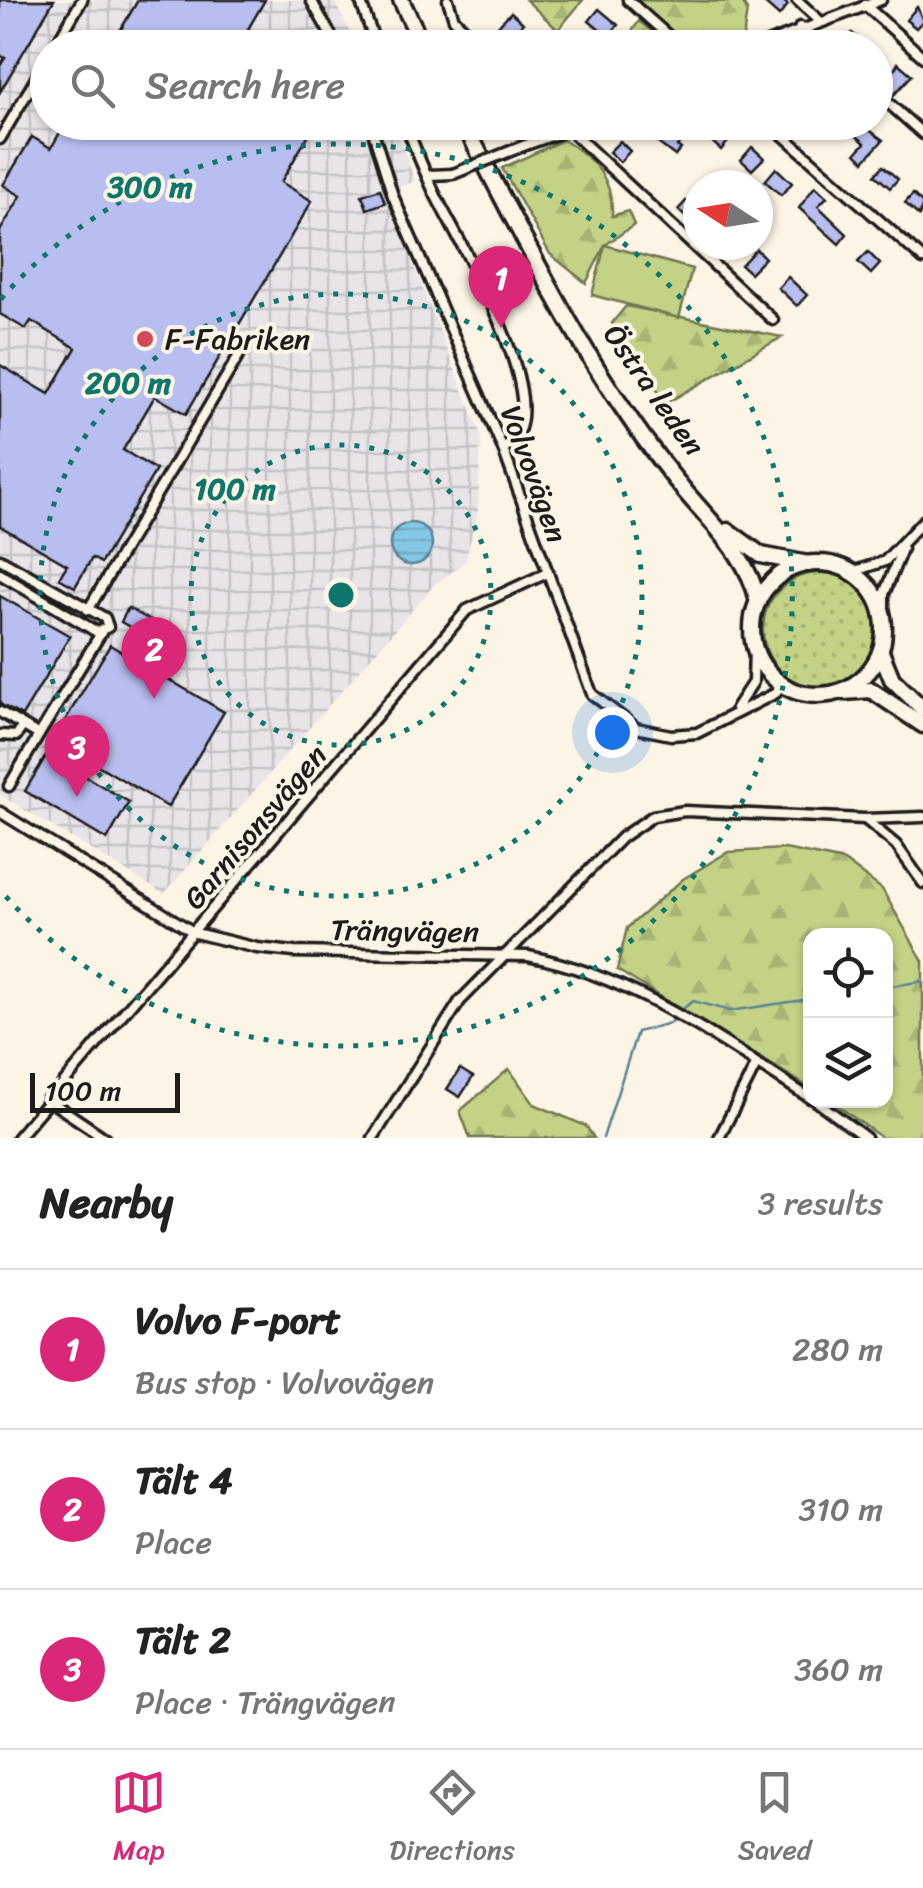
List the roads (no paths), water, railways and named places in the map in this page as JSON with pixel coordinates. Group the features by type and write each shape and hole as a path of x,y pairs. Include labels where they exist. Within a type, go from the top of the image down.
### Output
{"highway":[{"path":"400,0 415,30"},
{"name":"Östra leden","path":"472,140 595,369 640,436 744,562 758,602"},
{"name":"Östra leden","path":"501,197 597,360 701,502 737,539 760,555 808,564"},
{"path":"923,708 892,680 881,652 884,622 874,593 852,572 838,566 808,564 778,576 758,602 754,647 780,684 808,695 871,690 923,725"},
{"path":"838,692 864,677 881,652"}],"street":[{"path":"64,30 82,0"},
{"path":"311,0 328,30"},
{"path":"360,0 371,30"},
{"path":"448,0 454,19 465,30"},
{"path":"628,0 662,30"},
{"path":"797,0 820,21"},
{"path":"795,30 881,0"},
{"path":"865,6 892,30"},
{"path":"893,31 923,57"},
{"path":"0,139 30,88"},
{"path":"893,107 923,134"},
{"name":"Volvovägen","path":"376,140 393,196 503,449 592,694 614,715 636,728 671,735 696,733 776,693 780,684"},
{"path":"413,140 488,296 516,370 520,432 503,449"},
{"path":"430,175 453,174 537,140"},
{"path":"580,140 774,320"},
{"path":"788,140 923,259"},
{"path":"88,610 245,345"},
{"path":"852,572 878,565 904,545 923,521"},
{"path":"884,622 884,594 904,545"},
{"path":"0,559 108,622 8,786"},
{"name":"Garnisonsvägen","path":"17,1138 467,610 547,573"},
{"path":"0,574 102,633"},
{"path":"733,712 753,682 754,647"},
{"path":"0,712 38,735"},
{"path":"0,734 16,736 23,726"},
{"path":"388,1138 376,1134 460,1001 622,836 653,816 685,811 865,819 923,817"},
{"name":"Trängvägen","path":"0,812 195,933 257,948 294,952 528,956 594,972 803,1093"},
{"path":"865,819 896,844 923,883"},
{"path":"719,1138 756,1065"},
{"path":"47,1100 105,1138"},
{"name":"Trängvägen","path":"825,1108 866,1138"}],"water":[{"path":"411,523 426,529 432,544 426,559 411,565 396,559 390,544 396,529"}],"waterway":[{"path":"893,986 923,981"},
{"path":"680,1011 693,1001 730,1011 803,1000"},
{"path":"603,1138 637,1032 670,1023 675,1017"}],"place":[{"name":"Volvo F-port","path":"501,328"},
{"name":"F-Fabriken","path":"145,339"},
{"name":"Tält 4","path":"154,699"},
{"name":"Tält 2","path":"77,797"}]}
